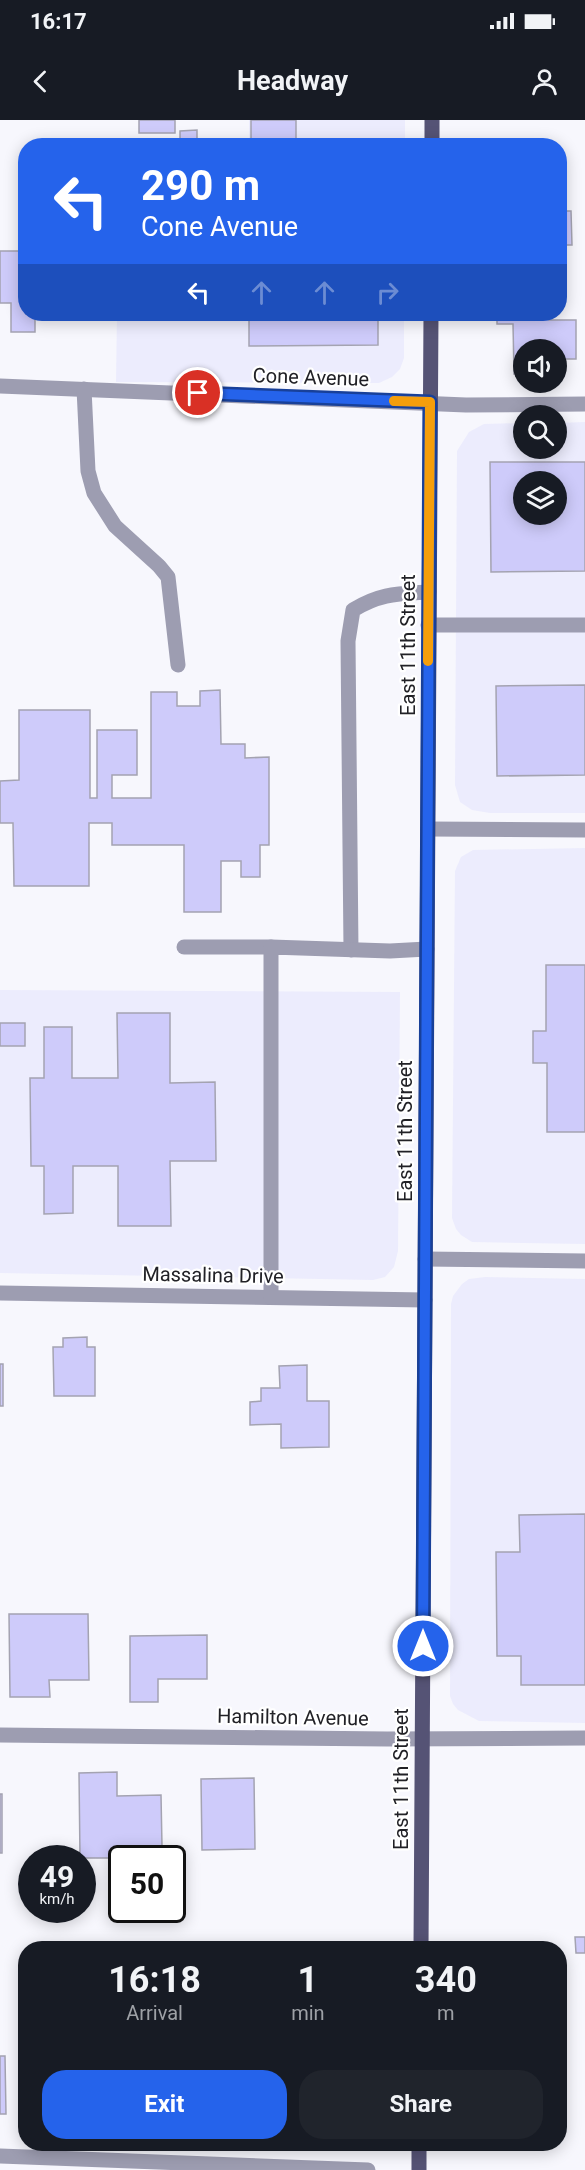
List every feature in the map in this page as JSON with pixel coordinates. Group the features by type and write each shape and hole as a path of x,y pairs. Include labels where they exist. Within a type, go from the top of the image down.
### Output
{"main road":[{"path":"432,120 432,138"},
{"name":"East 11th Street","path":"421,1941 431,321"},
{"path":"419,2151 419,2170"}],"street":[{"name":"Cone Avenue","path":"0,386 466,405 585,404"},
{"path":"84,389 88,471 94,493 115,526 168,577 178,665"},
{"path":"351,950 348,641 353,610 371,599 393,594 429,592"},
{"path":"429,625 585,625"},
{"path":"428,830 585,830"},
{"path":"184,947 390,951 427,948"},
{"path":"271,947 271,1297"},
{"path":"425,1259 585,1261"},
{"name":"Massalina Drive","path":"0,1293 425,1300"},
{"name":"Hamilton Avenue","path":"0,1735 585,1738"},
{"path":"8,2161 368,2170"}],"shaded area":[{"path":"249,120 405,120 405,138 249,138"},
{"path":"117,321 404,321 404,358 400,369 392,377 379,383 116,382"},
{"path":"585,422 585,813 490,813 472,810 460,802 455,785 457,451 469,432 484,424 513,423 513,459 567,459 567,423"},
{"path":"585,848 585,1244 472,1242 456,1229 452,1218 455,871 461,857 473,850"},
{"path":"0,990 400,992 398,1251 394,1267 385,1277 373,1280 0,1273"},
{"path":"485,1277 585,1279 585,1723 479,1721 458,1710 450,1696 451,1304 453,1296 462,1284 469,1279"}],"building":[{"path":"139,120 175,120 175,133 139,133"},
{"path":"251,120 296,120 296,138 251,138"},
{"path":"197,130 197,138 180,138 180,131"},
{"path":"567,211 571,211 572,245 567,245"},
{"path":"0,251 18,251 18,321 35,321 35,332 11,332 11,303 0,303"},
{"path":"576,320 576,359 567,359 567,339 513,339 513,324 497,324 497,321"},
{"path":"249,321 378,321 378,345 249,346"},
{"path":"490,462 585,462 585,571 491,572"},
{"path":"585,685 585,775 497,776 496,686"},
{"path":"220,690 221,744 245,744 245,758 269,757 269,845 260,845 260,877 241,877 241,861 221,861 221,912 184,912 184,845 112,845 112,823 89,823 89,886 14,886 13,823 0,823 0,781 19,780 19,710 90,710 90,798 97,798 97,730 137,730 137,775 112,775 112,798 151,798 151,692 177,692 177,706 200,706 200,691"},
{"path":"546,965 585,965 585,1132 547,1132 547,1063 533,1063 533,1031 546,1031"},
{"path":"117,1013 170,1013 170,1083 215,1082 216,1161 170,1161 171,1226 118,1226 118,1166 73,1166 73,1213 44,1214 44,1166 31,1166 30,1078 44,1078 44,1027 72,1027 72,1078 118,1078"},
{"path":"0,1023 25,1023 25,1046 0,1046"},
{"path":"87,1337 87,1347 95,1347 95,1396 54,1396 53,1347 63,1347 63,1338"},
{"path":"0,1364 3,1364 3,1406 0,1406"},
{"path":"307,1365 307,1401 329,1401 329,1447 281,1448 281,1424 250,1425 250,1402 261,1401 261,1388 280,1388 279,1366"},
{"path":"585,1514 585,1685 521,1685 521,1656 497,1656 496,1552 520,1552 519,1515"},
{"path":"9,1614 88,1614 89,1680 49,1680 50,1697 10,1697"},
{"path":"207,1635 207,1679 158,1679 158,1702 130,1702 130,1636"},
{"path":"117,1772 117,1796 161,1795 162,1845 108,1845 108,1858 96,1858 96,1845 80,1845 79,1773"},
{"path":"254,1778 255,1849 202,1850 201,1779"},
{"path":"0,1794 2,1794 2,1853 0,1853"},
{"path":"575,1937 585,1937 585,1953 576,1953"},
{"path":"0,2056 5,2056 6,2114 0,2114"}],"slow traffic":[{"path":"394,401 430,402 428,661"}],"route":[{"path":"198,393 430,402 423,1646"}]}
